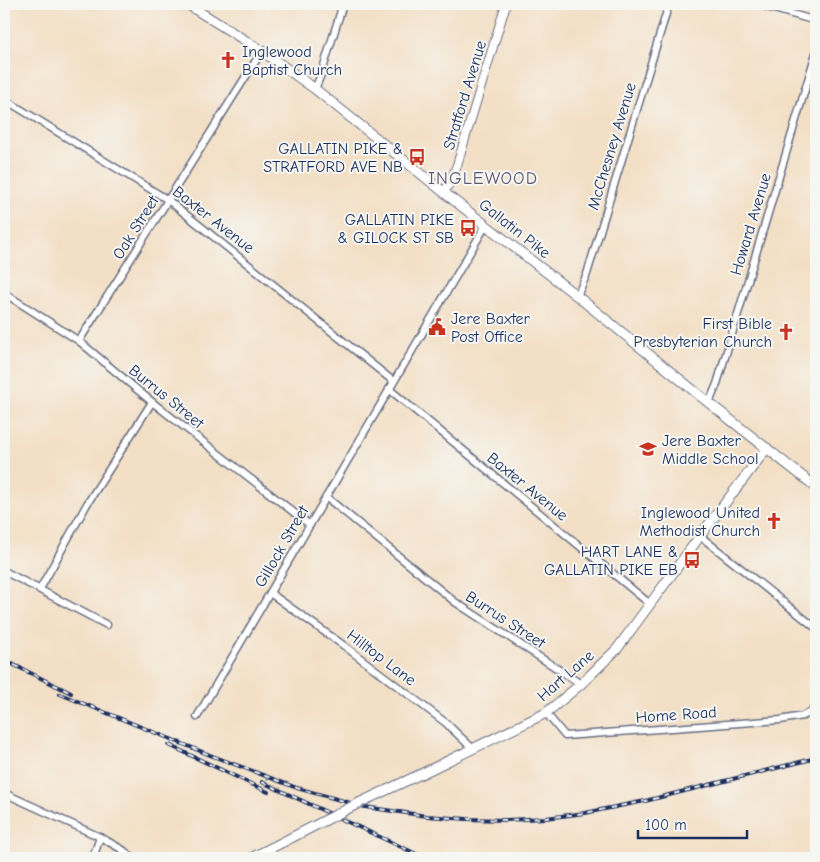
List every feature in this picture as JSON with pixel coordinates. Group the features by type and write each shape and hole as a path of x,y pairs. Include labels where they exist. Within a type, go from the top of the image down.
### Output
{"main road":[{"name":"Gallatin Pike","path":"187,4 262,51 315,89 816,487"},
{"name":"Hart Lane","path":"251,858 361,802 546,713 581,684 617,649 767,448"}],"street":[{"path":"315,89 343,4"},
{"name":"Stratford Avenue","path":"444,192 451,181 506,4"},
{"name":"McChesney Avenue","path":"577,296 586,274 669,4"},
{"path":"757,4 816,21"},
{"name":"Oak Street","path":"79,341 262,51"},
{"name":"Howard Avenue","path":"709,403 717,384 816,53"},
{"name":"Baxter Avenue","path":"4,99 168,200 393,381"},
{"path":"393,381 486,225"},
{"name":"Burrus Street","path":"4,293 79,341 152,402 310,525"},
{"name":"Gillock Street","path":"197,717 393,381"},
{"name":"Baxter Avenue","path":"389,389 650,604"},
{"path":"40,589 87,504 152,402"},
{"name":"Burrus Street","path":"326,497 455,602 581,684"},
{"path":"700,536 816,628"},
{"path":"4,571 107,625"},
{"name":"Hilltop Lane","path":"270,593 343,645 446,723 473,749"},
{"name":"Home Road","path":"546,713 565,736 780,720 803,716 816,709"},
{"path":"4,793 100,837 133,858"},
{"path":"93,858 100,837"}],"railway":[{"path":"4,660 71,693"},
{"path":"60,694 297,788 365,807 427,816 506,820 546,818 585,813 645,801 816,758"},
{"path":"169,745 268,792"},
{"path":"262,782 425,858"}],"place":[{"name":"Inglewood Baptist Church","path":"228,60"},
{"name":"GALLATIN PIKE & STRATFORD AVE NB","path":"417,157"},
{"name":"GALLATIN PIKE & GILOCK ST SB","path":"468,228"},
{"name":"Jere Baxter Post Office","path":"437,327"},
{"name":"First Bible Presbyterian Church","path":"786,332"},
{"name":"Jere Baxter Middle School","path":"648,449"},
{"name":"Inglewood United Methodist Church","path":"774,521"},
{"name":"HART LANE & GALLATIN PIKE EB","path":"692,560"}],"district":[{"name":"INGLEWOOD","path":"483,178"}]}
